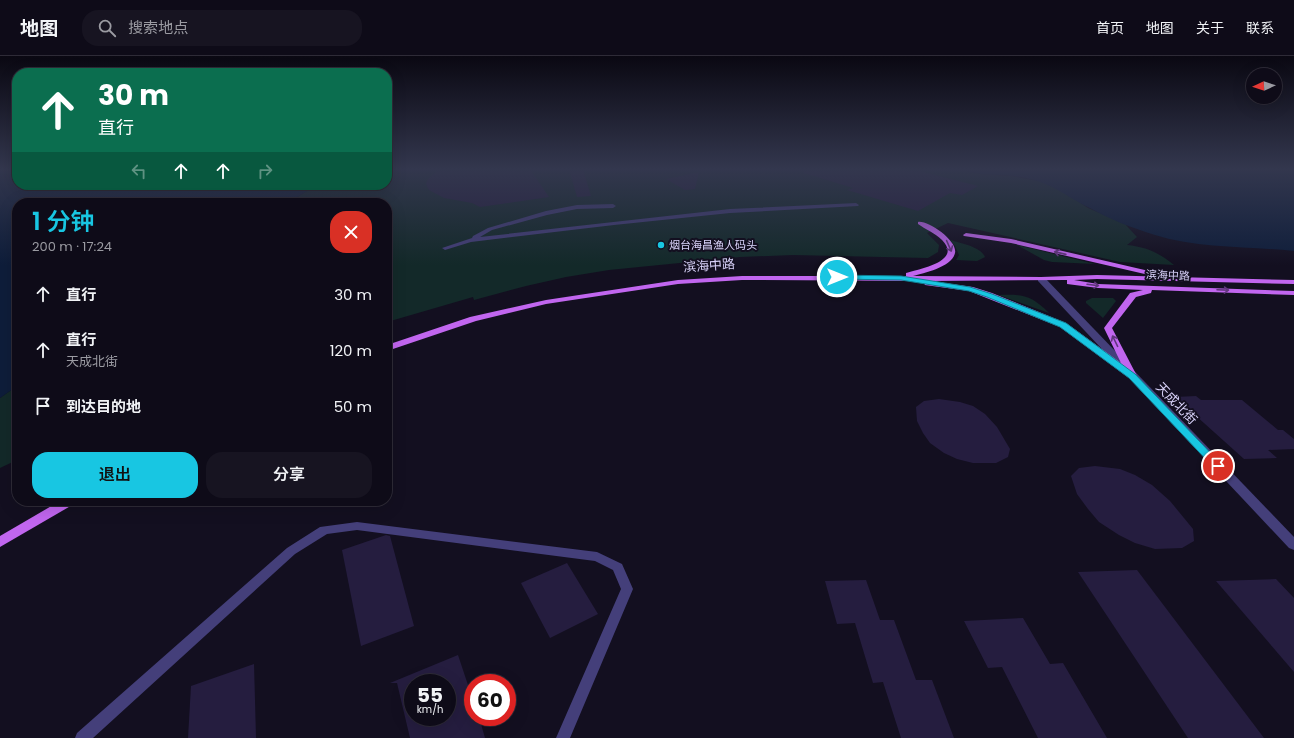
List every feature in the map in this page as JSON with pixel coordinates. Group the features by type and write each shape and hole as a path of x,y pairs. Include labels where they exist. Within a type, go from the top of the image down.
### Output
{"main road":[{"path":"901,278 944,263 950,258 952,252 950,244 945,239 920,223"},
{"path":"966,235 1011,241 1142,272 1180,279"},
{"name":"滨海中路","path":"392,346 473,319 546,302 678,282 742,278 1097,277 1294,282"},
{"path":"901,278 970,289 989,295 1063,325 1132,376"},
{"name":"滨海中路","path":"1041,278 1098,286 1294,292"},
{"path":"1132,376 1108,328 1133,295 1166,288"},
{"path":"0,542 61,506"}],"street":[{"name":"天成北街","path":"1041,278 1132,376 1294,545"}],"lane":[{"path":"445,248 470,240 490,229 546,213 577,207 613,206"},
{"path":"470,240 730,211 856,206"},
{"path":"82,738 291,551 324,530 356,526 597,557 618,567 627,589 563,738"}],"green space":[{"name":"烟台海昌渔人码头","path":"392,201 1077,201 1088,208 1125,224 1137,237 1127,245 1152,251 1174,265 1120,262 948,223 927,233 939,245 938,252 928,258 793,255 740,257 609,270 566,277 474,300 473,297 392,321"},
{"path":"950,240 975,248 985,257 977,261 956,260 959,255 955,246"},
{"path":"1017,245 1095,264 1052,262 1044,260"},
{"path":"998,295 1014,295 1032,299 1049,313"},
{"path":"1092,298 1113,298 1116,301 1103,318 1086,303 1086,301"},
{"path":"12,390 12,462 0,468 0,398"}],"water":[{"path":"0,201 12,201 12,390 0,398"},
{"path":"1077,201 1294,201 1294,251 1207,245 1172,240 1129,226"}],"building":[{"path":"460,201 523,201 480,207 472,203"},
{"path":"884,201 936,201 918,211"},
{"path":"1196,396 1201,400 1242,400 1278,430 1283,430 1294,439 1294,449 1268,450 1277,458 1244,459 1175,397"},
{"path":"939,399 960,402 973,406 985,414 997,427 1010,449 1008,457 996,463 973,463 957,459 944,453 930,443 917,421 916,407 924,401"},
{"path":"1095,466 1120,469 1135,475 1152,485 1170,501 1193,529 1194,541 1182,548 1155,549 1135,543 1099,522 1077,494 1071,476 1079,468"},
{"path":"386,535 390,536 414,626 361,646 342,550"},
{"path":"567,563 598,614 550,638 521,583"},
{"path":"1137,570 1264,738 1188,738 1078,572"},
{"path":"1276,579 1294,598 1294,672 1216,581"},
{"path":"866,580 880,620 894,620 916,680 932,680 954,738 901,738 883,682 873,683 855,623 837,624 825,581"},
{"path":"1023,618 1050,664 1063,663 1107,738 1038,738 1002,667 988,668 964,621"},
{"path":"458,655 464,674 464,726 482,726 485,738 410,738 407,726 456,726 456,674 412,674"},
{"path":"254,664 256,738 188,738 191,686"},
{"path":"404,677 404,713 397,683 390,683"}],"place":[{"name":"烟台海昌渔人码头","path":"661,245"}],"route":[{"path":"837,277 901,278 970,289 989,295 1063,325 1132,376 1218,466"}]}
